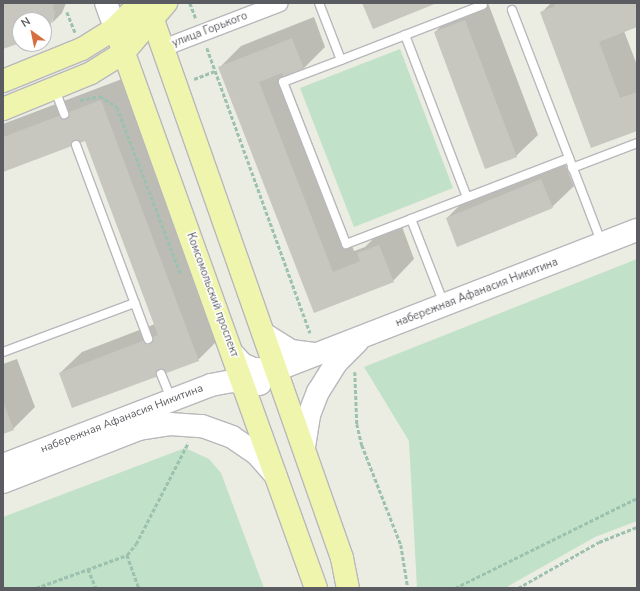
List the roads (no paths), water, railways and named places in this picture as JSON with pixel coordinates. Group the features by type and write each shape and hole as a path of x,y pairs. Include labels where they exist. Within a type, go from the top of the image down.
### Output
{"main road":[{"path":"3,81 82,49 151,7"},
{"path":"151,7 163,48 342,558 348,588"},
{"path":"3,110 55,90 91,73 124,52 151,7"},
{"name":"Комсомольский проспект","path":"115,28 234,355 316,588"}],"street":[{"name":"Комсомольский проспект","path":"106,3 115,28"},
{"name":"улица Горького","path":"163,48 280,3"},
{"name":"набережная Афанасия Никитина","path":"276,370 361,339 637,230"},
{"path":"264,334 291,351 317,354"},
{"path":"304,448 309,415 320,388 339,360 361,339"},
{"path":"234,355 242,364 253,369 276,370"},
{"name":"набережная Афанасия Никитина","path":"3,465 170,399 215,384 243,382 284,391"},
{"name":"набережная Афанасия Никитина","path":"3,482 139,429 181,424 217,431 249,448 277,477"}],"lane":[{"path":"319,3 341,60"},
{"path":"483,5 283,82 346,244 568,158"},
{"path":"512,10 602,244"},
{"path":"405,35 467,197"},
{"path":"55,90 64,114"},
{"path":"572,168 637,143"},
{"path":"76,145 148,339"},
{"path":"410,218 444,305"},
{"path":"3,352 135,303"},
{"path":"162,374 170,399"}]}
